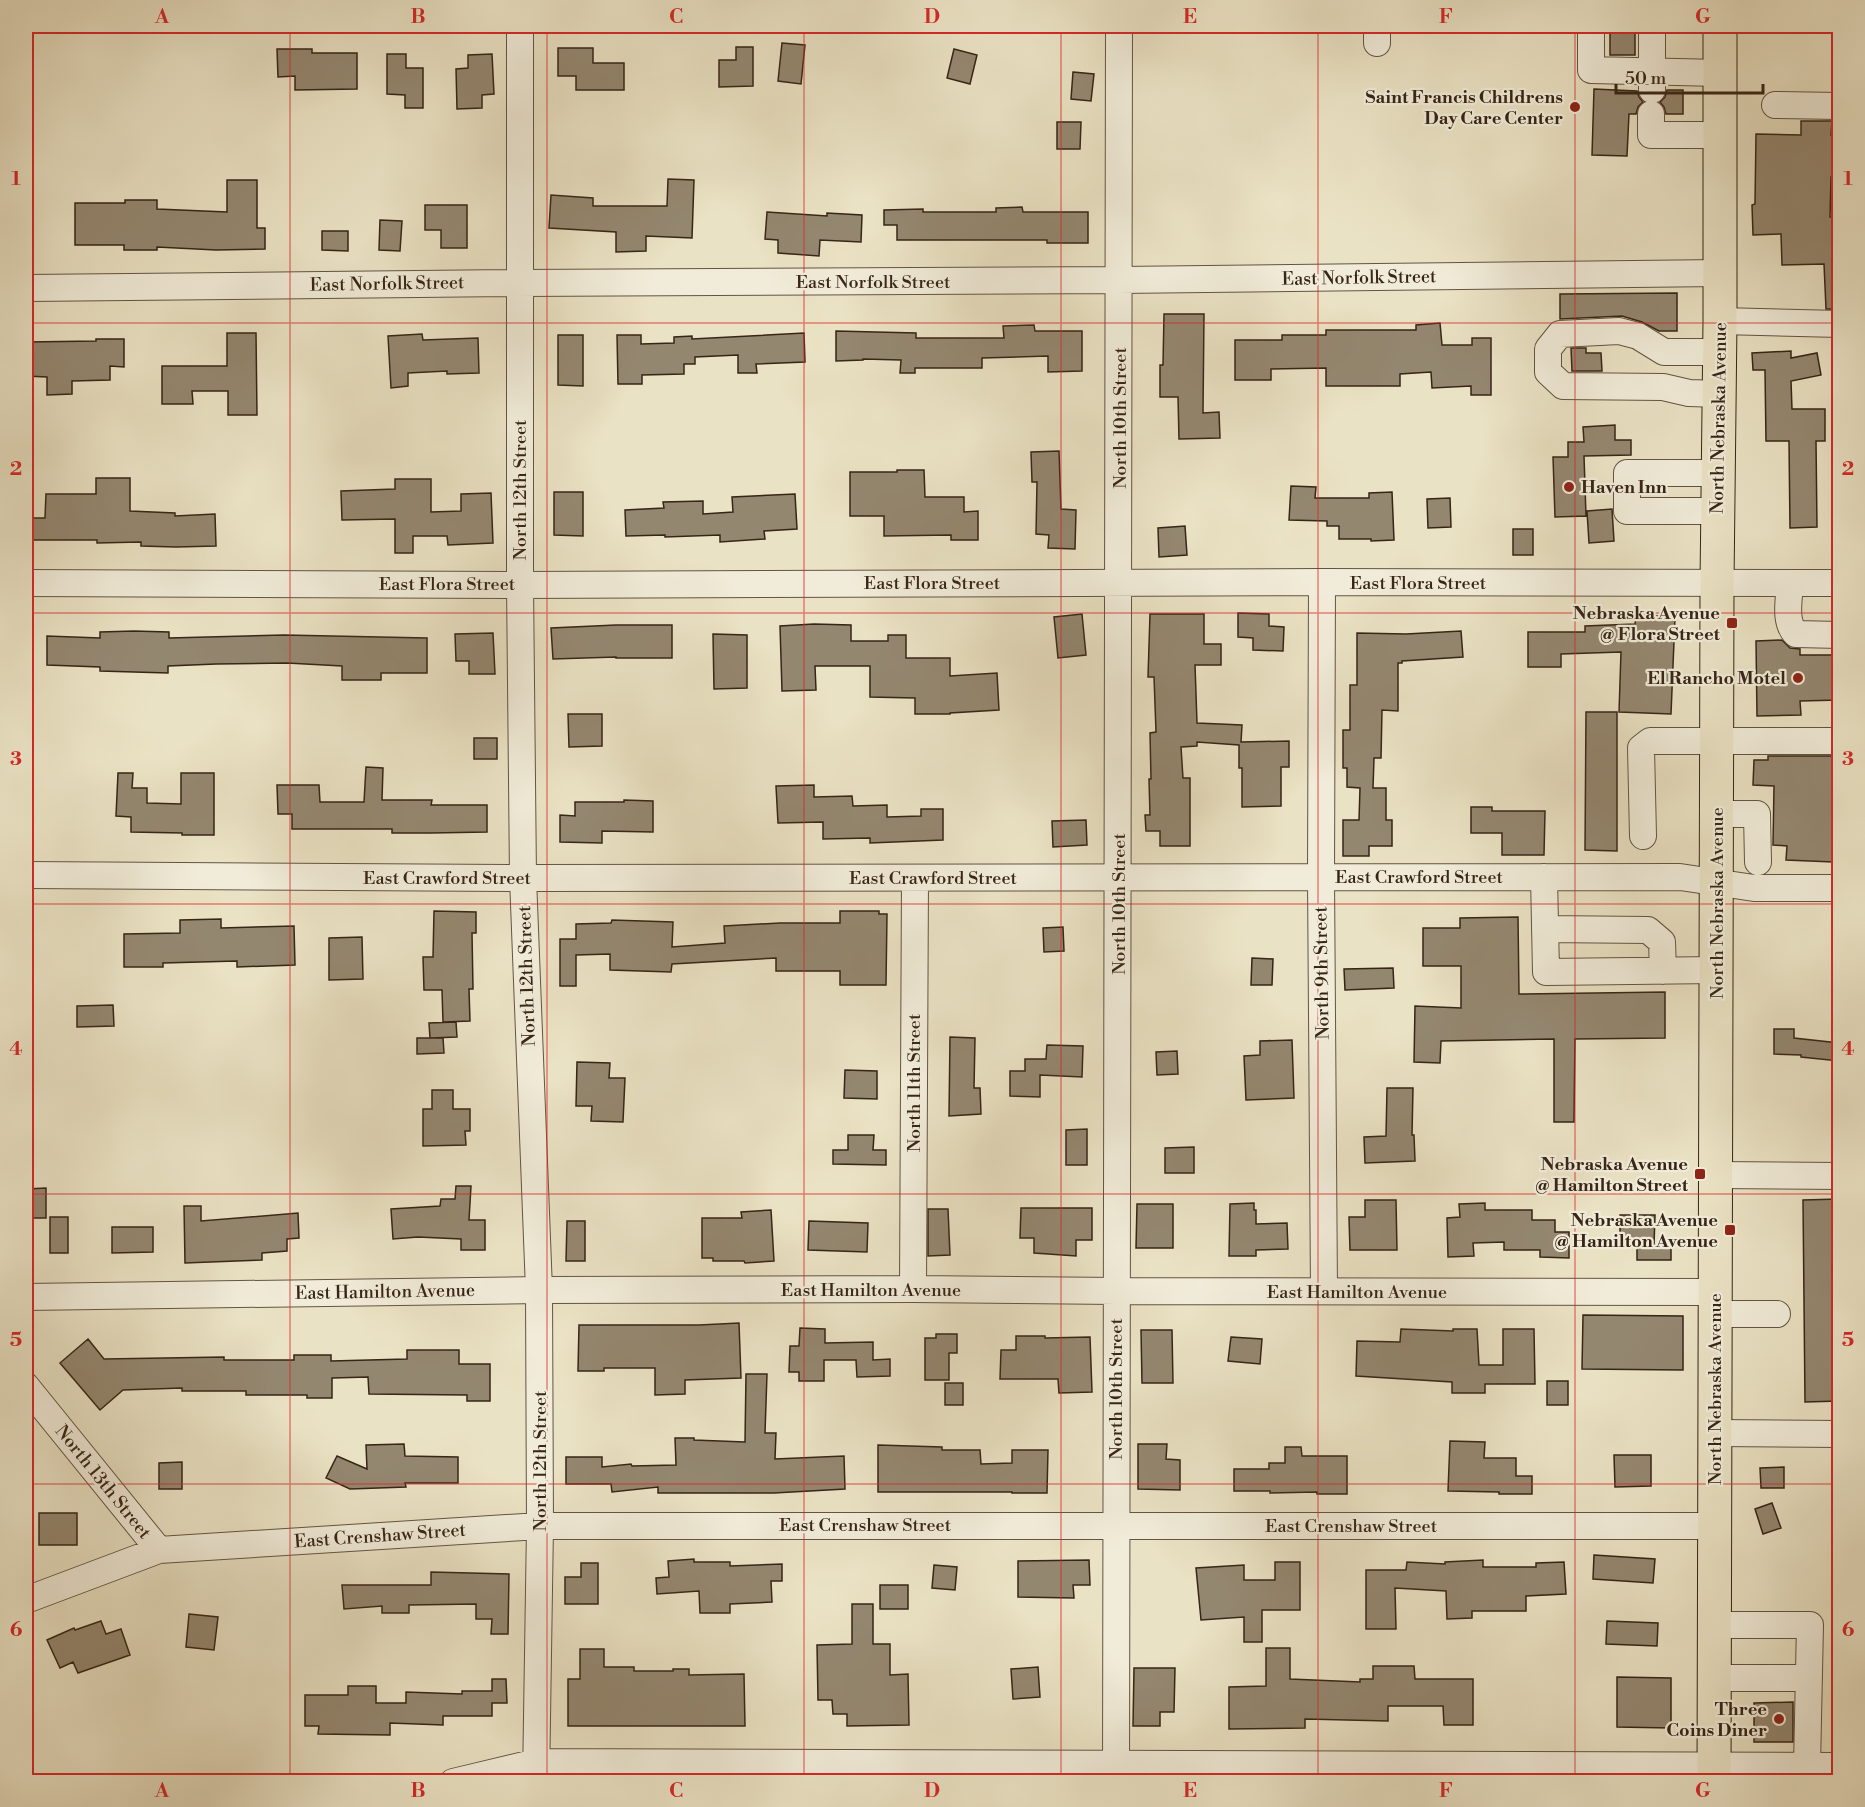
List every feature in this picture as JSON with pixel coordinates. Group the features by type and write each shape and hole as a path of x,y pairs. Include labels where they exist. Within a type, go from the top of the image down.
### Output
{"main road":[{"name":"North Nebraska Avenue","path":"1714,1773 1720,26"}],"street":[{"name":"North 12th Street","path":"520,26 520,585 523,878 539,1290 540,1526 537,1772"},
{"name":"North 10th Street","path":"1116,1773 1119,26"},
{"path":"1591,26 1591,70 1651,92 1720,73"},
{"path":"1652,26 1651,135 1720,135"},
{"path":"1775,105 1839,106"},
{"name":"East Norfolk Street","path":"26,288 1720,273"},
{"path":"1719,394 1689,393 1663,387 1563,386 1548,372 1548,348 1560,334 1619,331 1638,336 1664,352 1720,337 1839,324"},
{"path":"1663,387 1664,352"},
{"path":"1718,511 1627,511 1627,473 1719,473"},
{"name":"North 9th Street","path":"1322,582 1321,877 1324,1292"},
{"name":"East Flora Street","path":"26,583 1839,584"},
{"path":"1790,584 1791,630 1796,634 1839,635"},
{"path":"1643,836 1641,748 1650,741 1839,741"},
{"path":"1718,814 1757,814 1758,862"},
{"name":"East Crawford Street","path":"26,875 523,878 1680,877 1754,888 1839,888"},
{"path":"1544,877 1546,972 1717,970"},
{"name":"North 11th Street","path":"913,1289 915,878"},
{"path":"1545,929 1648,930 1662,942 1663,970"},
{"path":"1716,1175 1839,1176"},
{"name":"East Hamilton Avenue","path":"26,1297 539,1290 913,1289 1324,1292 1716,1303 1777,1314"},
{"name":"North 13th Street","path":"26,1386 159,1551"},
{"path":"1715,1433 1839,1434"},
{"name":"East Crenshaw Street","path":"26,1600 159,1551 540,1526 1715,1526"},
{"path":"1715,1625 1810,1625 1807,1766"},
{"path":"1714,1678 1809,1678"},
{"path":"453,1782 537,1772 1714,1773 1839,1766"}],"building":[{"path":"1610,32 1635,32 1635,55 1610,55"},
{"path":"782,43 805,45 801,84 778,81"},
{"path":"736,47 753,47 753,86 719,87 719,60 736,60"},
{"path":"558,48 593,48 593,63 624,63 624,90 576,90 576,76 558,76"},
{"path":"277,49 312,49 312,53 357,53 357,89 295,90 295,76 278,77"},
{"path":"954,49 977,55 970,84 947,78"},
{"path":"387,54 406,54 406,68 423,68 423,108 405,108 405,95 387,94"},
{"path":"492,54 494,94 482,95 482,108 457,109 456,69 468,68 468,55"},
{"path":"1073,72 1094,74 1091,101 1071,99"},
{"path":"1594,89 1637,91 1643,102 1636,114 1629,114 1627,156 1592,155"},
{"path":"1667,90 1683,90 1683,114 1666,114 1660,102"},
{"path":"1801,121 1832,121 1831,135 1839,135 1839,177 1831,177 1830,217 1839,217 1839,309 1826,309 1824,264 1782,265 1781,234 1753,235 1752,205 1755,204 1756,134 1801,135"},
{"path":"1057,122 1081,122 1080,149 1057,149"},
{"path":"668,179 694,180 692,238 646,236 646,251 616,252 616,232 549,228 551,195 593,198 593,206 667,206"},
{"path":"227,180 257,180 257,228 265,228 265,249 216,250 157,247 157,250 124,250 124,245 75,245 75,203 125,203 125,200 157,200 157,209 227,212"},
{"path":"425,205 467,205 467,248 441,248 441,230 425,230"},
{"path":"1022,207 1023,212 1088,212 1088,243 1047,243 1047,240 897,240 897,225 884,225 884,210 996,212 996,208"},
{"path":"767,212 827,216 827,213 862,215 861,242 820,240 819,256 778,253 778,240 765,239"},
{"path":"380,220 402,221 400,251 379,250"},
{"path":"322,231 348,231 348,251 322,250"},
{"path":"1677,293 1677,331 1659,331 1642,322 1622,316 1560,319 1560,294"},
{"path":"1164,314 1204,314 1203,413 1219,412 1220,438 1179,439 1178,397 1160,397"},
{"path":"1440,323 1442,345 1472,345 1472,338 1491,338 1491,395 1471,395 1471,386 1432,388 1431,372 1400,374 1400,386 1326,386 1326,368 1271,369 1271,380 1235,380 1235,340 1282,340 1282,335 1326,335 1326,330 1416,330 1416,325"},
{"path":"1034,325 1035,331 1082,331 1082,371 1048,372 1048,356 982,358 982,368 915,368 915,373 900,373 901,360 836,361 836,331 916,333 916,338 1004,338 1003,326"},
{"path":"227,333 256,333 257,415 228,415 228,391 192,391 193,404 162,404 162,366 227,366"},
{"path":"804,333 805,362 756,364 757,373 738,373 738,355 695,357 695,364 684,364 684,374 642,375 642,384 618,384 617,335 641,335 641,344 674,343 674,337 692,336 692,339"},
{"path":"422,334 423,340 478,338 479,373 447,374 447,371 408,373 408,386 391,388 388,336"},
{"path":"558,335 583,335 583,386 558,385"},
{"path":"96,339 124,339 124,367 110,366 110,380 72,381 72,394 47,395 47,377 26,376 26,342 96,341"},
{"path":"1571,348 1586,348 1586,353 1601,353 1602,371 1572,371"},
{"path":"1791,351 1791,358 1817,353 1821,375 1791,381 1792,409 1825,409 1825,441 1816,441 1817,527 1790,528 1789,441 1766,441 1765,370 1753,370 1752,353"},
{"name":"Haven Inn","path":"1615,425 1615,440 1631,440 1631,455 1584,456 1586,516 1555,517 1553,457 1568,457 1568,442 1584,442 1583,427"},
{"path":"1059,451 1061,509 1076,510 1075,549 1048,548 1049,535 1036,534 1037,482 1032,482 1031,452"},
{"path":"897,470 924,470 925,497 964,497 964,512 978,511 978,540 951,540 951,535 884,536 884,516 850,516 850,472 897,472"},
{"path":"96,478 130,478 130,511 175,513 175,516 215,514 216,546 141,546 141,542 26,540 26,518 45,518 46,494 96,494"},
{"path":"395,479 431,479 431,512 461,511 461,494 491,493 493,543 448,545 447,536 413,536 413,553 395,553 395,519 342,520 341,491 395,489"},
{"path":"1291,486 1316,487 1315,498 1369,498 1369,493 1392,492 1394,540 1339,539 1339,526 1327,526 1327,521 1289,520"},
{"path":"554,492 583,492 583,536 554,535"},
{"path":"795,494 797,529 764,531 765,539 720,542 720,535 626,536 625,510 664,508 663,502 703,501 703,514 733,512 732,497"},
{"path":"1450,498 1451,527 1428,528 1427,499"},
{"path":"1612,509 1614,541 1589,543 1587,511"},
{"path":"1185,526 1187,555 1159,557 1158,528"},
{"path":"1513,529 1533,529 1533,555 1513,555"},
{"path":"1238,613 1269,614 1269,626 1284,627 1283,651 1253,650 1253,638 1238,637"},
{"path":"1082,614 1086,655 1058,658 1054,617"},
{"path":"1150,614 1204,614 1204,644 1221,644 1221,665 1195,665 1197,723 1242,725 1241,742 1289,741 1289,767 1281,767 1281,806 1242,807 1242,768 1239,768 1239,745 1197,742 1197,746 1181,747 1183,778 1190,778 1190,846 1160,846 1160,831 1146,831 1145,815 1150,815 1150,733 1156,732 1154,677 1148,677"},
{"path":"1636,615 1675,617 1671,714 1619,712 1621,652 1561,654 1561,667 1528,667 1528,632 1585,632 1585,626 1635,624"},
{"path":"672,625 672,658 553,659 551,628"},
{"path":"851,625 851,641 888,641 888,635 906,635 906,658 950,658 950,676 997,673 999,710 915,714 915,698 870,697 870,666 815,666 816,690 782,691 780,626"},
{"path":"1461,631 1463,657 1398,663 1398,711 1382,710 1381,758 1374,758 1373,788 1386,788 1386,820 1392,820 1392,846 1369,846 1369,856 1343,856 1343,820 1359,820 1360,788 1347,787 1347,768 1343,768 1343,730 1350,730 1350,685 1357,685 1357,633 1406,634"},
{"path":"100,632 169,632 169,638 284,635 427,638 427,673 381,673 381,680 342,680 342,666 287,663 168,666 168,673 100,671 100,667 47,665 47,636 100,638"},
{"path":"493,633 495,674 469,674 469,661 456,661 455,634"},
{"path":"713,634 747,635 747,688 714,689"},
{"name":"El Rancho Motel","path":"1782,640 1790,648 1800,649 1800,655 1839,655 1839,700 1800,701 1801,715 1757,716 1756,641"},
{"path":"1586,712 1617,712 1617,851 1585,850"},
{"path":"568,714 602,714 602,746 569,747"},
{"path":"474,738 497,738 497,759 474,759"},
{"path":"1768,756 1839,756 1833,862 1786,860 1787,846 1773,845 1774,786 1753,785 1754,760 1768,760"},
{"path":"366,767 383,768 382,800 432,800 431,805 487,805 487,832 392,833 392,829 292,829 292,814 278,814 277,785 319,785 320,802 364,802"},
{"path":"118,773 133,773 132,788 147,788 147,803 181,804 181,773 214,773 214,835 131,832 131,817 116,816"},
{"path":"814,785 814,797 852,796 853,806 887,805 887,817 921,816 921,809 943,809 943,840 870,843 870,838 823,839 823,822 778,823 776,786"},
{"path":"624,800 653,801 653,832 602,831 602,843 560,842 560,815 575,816 575,802 624,802"},
{"path":"1471,807 1492,807 1492,811 1545,811 1544,855 1502,855 1502,833 1471,833"},
{"path":"1086,820 1087,845 1053,847 1052,821"},
{"path":"434,911 476,912 476,933 472,933 473,989 469,989 470,1021 443,1022 442,990 424,990 423,957 433,957"},
{"path":"840,911 879,911 879,914 887,914 886,985 840,985 840,971 776,971 776,958 672,964 671,972 610,970 610,954 576,955 576,986 560,986 560,939 576,939 576,924 611,923 612,920 673,922 672,947 725,943 724,926 840,923"},
{"path":"1518,917 1519,994 1665,992 1665,1038 1575,1039 1574,1122 1554,1122 1554,1039 1441,1041 1440,1063 1414,1062 1415,1006 1461,1008 1461,966 1423,966 1423,928 1460,928 1460,918"},
{"path":"221,919 221,928 294,926 295,965 237,967 237,961 163,963 163,967 124,967 124,934 180,933 180,920"},
{"path":"1063,927 1064,951 1044,952 1043,928"},
{"path":"362,937 363,979 329,980 329,938"},
{"path":"1252,958 1273,959 1272,985 1251,985"},
{"path":"1393,968 1394,988 1345,990 1344,969"},
{"path":"113,1005 114,1026 77,1027 77,1006"},
{"path":"456,1022 457,1037 430,1038 429,1023"},
{"path":"1774,1029 1794,1029 1794,1038 1839,1043 1839,1061 1801,1057 1801,1055 1774,1054"},
{"path":"950,1037 975,1038 974,1088 980,1088 981,1114 949,1116"},
{"path":"417,1038 443,1038 444,1053 417,1054"},
{"path":"1292,1040 1294,1098 1246,1100 1244,1056 1260,1055 1260,1041"},
{"path":"1047,1045 1083,1046 1082,1077 1040,1075 1040,1097 1010,1096 1010,1071 1025,1071 1025,1059 1046,1059"},
{"path":"1177,1051 1178,1074 1157,1075 1156,1052"},
{"path":"577,1062 610,1063 609,1078 625,1078 623,1122 591,1121 592,1106 576,1106"},
{"path":"845,1070 877,1071 877,1099 844,1098"},
{"path":"1387,1088 1413,1088 1412,1135 1414,1135 1415,1161 1365,1163 1364,1137 1386,1136"},
{"path":"432,1090 453,1090 453,1109 470,1109 470,1131 465,1131 466,1145 423,1146 423,1109 432,1109"},
{"path":"1087,1129 1087,1165 1066,1165 1066,1130"},
{"path":"848,1135 874,1135 873,1150 886,1150 886,1165 833,1164 833,1150 848,1150"},
{"path":"1194,1147 1194,1173 1165,1173 1165,1148"},
{"path":"456,1186 471,1186 469,1220 485,1220 485,1250 461,1250 461,1239 418,1237 393,1239 391,1209 440,1206 441,1199 455,1199"},
{"path":"46,1188 46,1218 26,1216 26,1189"},
{"path":"1839,1199 1839,1401 1805,1402 1803,1200"},
{"path":"1365,1200 1396,1200 1397,1250 1350,1250 1349,1217 1365,1217"},
{"path":"1254,1203 1256,1224 1287,1223 1288,1249 1256,1250 1256,1256 1229,1256 1230,1204"},
{"path":"1485,1203 1485,1210 1532,1210 1532,1220 1555,1220 1555,1232 1569,1232 1569,1258 1540,1257 1540,1250 1504,1250 1504,1242 1473,1243 1474,1256 1448,1257 1447,1218 1460,1217 1459,1204"},
{"path":"1137,1204 1173,1204 1173,1248 1136,1248"},
{"path":"184,1206 201,1206 201,1221 298,1213 299,1238 287,1239 287,1251 262,1253 262,1260 185,1263"},
{"path":"1021,1208 1092,1208 1092,1240 1076,1240 1076,1256 1034,1253 1034,1238 1020,1238"},
{"path":"928,1209 948,1209 950,1255 928,1256"},
{"path":"771,1210 774,1261 745,1263 744,1261 713,1261 713,1258 702,1258 702,1218 742,1218 741,1212"},
{"path":"1620,1215 1655,1215 1654,1245 1671,1245 1671,1260 1637,1260 1637,1245 1620,1244"},
{"path":"50,1217 68,1217 68,1253 50,1253"},
{"path":"567,1221 585,1221 585,1261 566,1261"},
{"path":"809,1221 868,1223 867,1252 808,1250"},
{"path":"112,1227 153,1227 153,1252 112,1253"},
{"path":"1583,1315 1683,1316 1683,1370 1582,1369"},
{"path":"739,1323 741,1378 685,1380 685,1394 655,1395 655,1368 604,1368 604,1371 578,1371 579,1325"},
{"path":"800,1328 825,1329 825,1343 873,1342 873,1360 890,1359 890,1376 857,1377 856,1360 824,1360 824,1381 799,1381 799,1372 789,1372 790,1346 799,1346"},
{"path":"1401,1329 1453,1331 1453,1329 1477,1329 1479,1365 1503,1365 1503,1329 1534,1329 1535,1384 1485,1384 1485,1393 1452,1393 1452,1382 1356,1376 1357,1341 1400,1342"},
{"path":"1141,1330 1172,1330 1173,1383 1142,1383"},
{"path":"936,1334 957,1334 957,1353 949,1353 949,1380 925,1380 925,1338 936,1338"},
{"path":"1016,1336 1090,1337 1092,1392 1059,1393 1058,1379 1000,1379 1001,1350 1016,1350"},
{"path":"1231,1337 1262,1339 1260,1364 1228,1361"},
{"path":"88,1339 104,1359 224,1357 224,1360 294,1360 294,1355 331,1355 331,1361 407,1359 407,1350 459,1350 459,1364 490,1364 490,1401 467,1401 467,1395 369,1394 368,1377 332,1378 332,1398 307,1398 307,1395 246,1395 246,1391 182,1391 182,1388 123,1390 100,1410 60,1363"},
{"path":"746,1374 767,1374 765,1433 776,1433 775,1459 844,1456 845,1489 774,1493 658,1493 658,1487 612,1492 611,1484 566,1484 566,1457 602,1457 602,1467 631,1464 632,1466 676,1465 675,1438 745,1442"},
{"path":"1547,1381 1568,1381 1568,1405 1547,1405"},
{"path":"945,1383 963,1383 963,1405 945,1405"},
{"path":"1450,1441 1485,1442 1484,1458 1516,1458 1516,1476 1532,1476 1532,1494 1448,1491"},
{"path":"404,1444 405,1456 458,1457 458,1483 405,1483 406,1487 350,1489 326,1478 337,1456 367,1469 366,1445"},
{"path":"1138,1444 1167,1444 1166,1459 1180,1460 1180,1490 1138,1489"},
{"path":"878,1445 942,1447 942,1450 980,1450 981,1464 1012,1463 1012,1450 1048,1450 1047,1493 878,1492"},
{"path":"1285,1447 1301,1447 1302,1456 1347,1456 1347,1494 1234,1491 1234,1469 1269,1469 1269,1463 1285,1463"},
{"path":"1614,1455 1651,1455 1651,1486 1615,1487"},
{"path":"182,1462 182,1489 159,1489 159,1463"},
{"path":"1784,1467 1784,1488 1761,1488 1760,1468"},
{"path":"1772,1503 1781,1528 1763,1534 1755,1509"},
{"path":"39,1513 77,1513 77,1545 39,1545"},
{"path":"1594,1555 1655,1559 1653,1583 1593,1579"},
{"path":"694,1559 694,1562 730,1562 730,1566 782,1564 782,1581 771,1581 772,1602 730,1604 730,1613 700,1613 699,1591 657,1594 656,1578 669,1577 668,1561"},
{"path":"1089,1560 1090,1585 1073,1585 1074,1598 1018,1597 1018,1561"},
{"path":"1483,1560 1483,1567 1536,1567 1536,1563 1564,1562 1566,1594 1526,1596 1526,1611 1472,1611 1472,1618 1447,1619 1446,1591 1395,1588 1396,1629 1366,1629 1366,1570 1406,1570 1407,1562 1445,1564 1445,1562"},
{"path":"1275,1562 1300,1562 1300,1610 1262,1610 1262,1642 1244,1642 1244,1617 1201,1620 1196,1568 1244,1565 1244,1580 1275,1580"},
{"path":"581,1563 598,1563 598,1604 565,1604 565,1577 581,1577"},
{"path":"934,1565 957,1567 955,1590 932,1588"},
{"path":"431,1572 509,1574 508,1634 491,1634 492,1619 476,1619 476,1604 409,1605 409,1613 382,1613 382,1606 344,1609 342,1585 431,1585"},
{"path":"880,1585 908,1585 908,1609 880,1609"},
{"path":"852,1604 873,1604 873,1644 890,1644 890,1675 908,1674 909,1725 847,1726 847,1714 833,1714 832,1700 818,1700 817,1645 852,1644"},
{"path":"189,1614 218,1617 214,1650 186,1647"},
{"path":"101,1621 106,1634 121,1629 130,1655 78,1673 73,1662 60,1668 47,1640 74,1628 75,1630"},
{"path":"1607,1621 1658,1623 1657,1646 1606,1644"},
{"path":"1266,1648 1290,1648 1290,1679 1360,1682 1360,1679 1373,1679 1373,1666 1414,1666 1415,1679 1473,1679 1473,1725 1444,1725 1443,1706 1388,1706 1388,1721 1305,1719 1305,1728 1229,1729 1229,1687 1266,1686"},
{"path":"580,1649 604,1649 604,1667 634,1667 634,1671 689,1669 689,1675 744,1674 745,1726 568,1726 568,1679 580,1679"},
{"path":"1038,1667 1040,1697 1013,1699 1011,1669"},
{"path":"1134,1668 1175,1668 1174,1712 1160,1712 1160,1726 1133,1726"},
{"path":"1617,1677 1671,1678 1671,1728 1617,1727"},
{"path":"492,1679 506,1679 507,1703 492,1703 492,1716 443,1716 443,1725 390,1723 390,1735 318,1734 319,1726 305,1726 305,1695 348,1695 348,1686 376,1686 376,1703 406,1703 406,1692 462,1694 462,1691 492,1691"},
{"path":"1793,1702 1793,1742 1754,1742 1754,1703"}],"place":[{"name":"Saint Francis Childrens Day Care Center","path":"1575,107"},
{"name":"Haven Inn","path":"1569,487"},
{"name":"Nebraska Avenue @ Flora Street","path":"1732,623"},
{"name":"El Rancho Motel","path":"1798,678"},
{"name":"Nebraska Avenue @ Hamilton Street","path":"1700,1174"},
{"name":"Nebraska Avenue @ Hamilton Avenue","path":"1730,1230"},
{"name":"Three Coins Diner","path":"1779,1719"}]}
